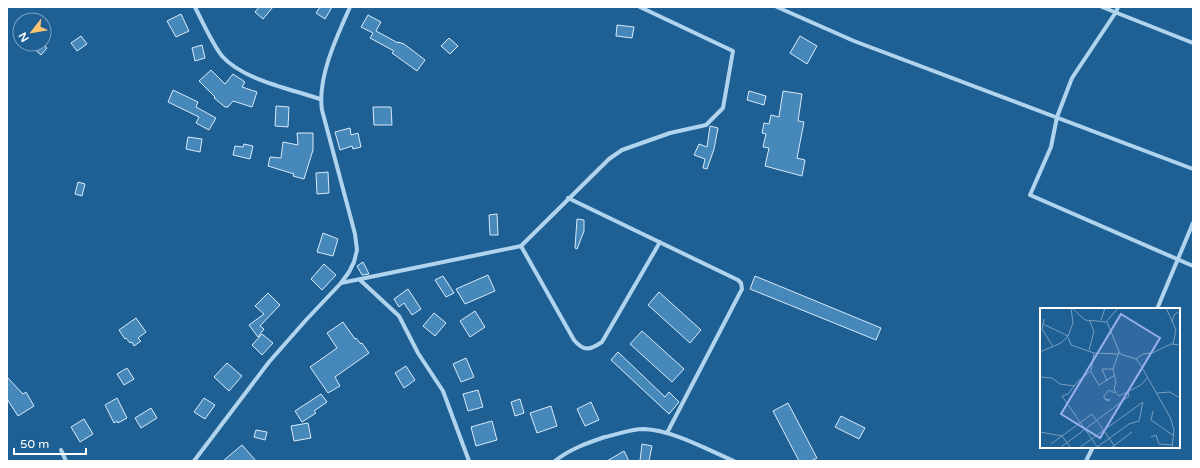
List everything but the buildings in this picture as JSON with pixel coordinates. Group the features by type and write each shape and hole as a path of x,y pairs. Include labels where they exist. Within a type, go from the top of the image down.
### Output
{"street":[{"path":"195,7 222,56 235,67 250,76 320,99"},
{"path":"194,461 269,362 341,283 354,262 356,250 355,234 320,99 330,57 350,7"},
{"path":"341,283 521,246 609,159 622,150 670,133 706,125 723,108 733,51 640,7"},
{"path":"777,7 854,41 1057,116 1193,169"},
{"path":"1102,7 1193,43"},
{"path":"1118,7 1072,78 1057,116 1051,147 1030,195 1193,266"},
{"path":"568,198 738,280 741,283 742,288 667,433"},
{"path":"1157,308 1193,223"},
{"path":"521,246 574,340 578,345 585,349 593,348 602,342 660,242"},
{"path":"359,279 399,316 418,353 443,391 469,461"},
{"path":"555,461 588,442 623,432 643,429 667,433 734,461"},
{"path":"1086,461 1092,448"},
{"path":"61,450 66,461"}]}
